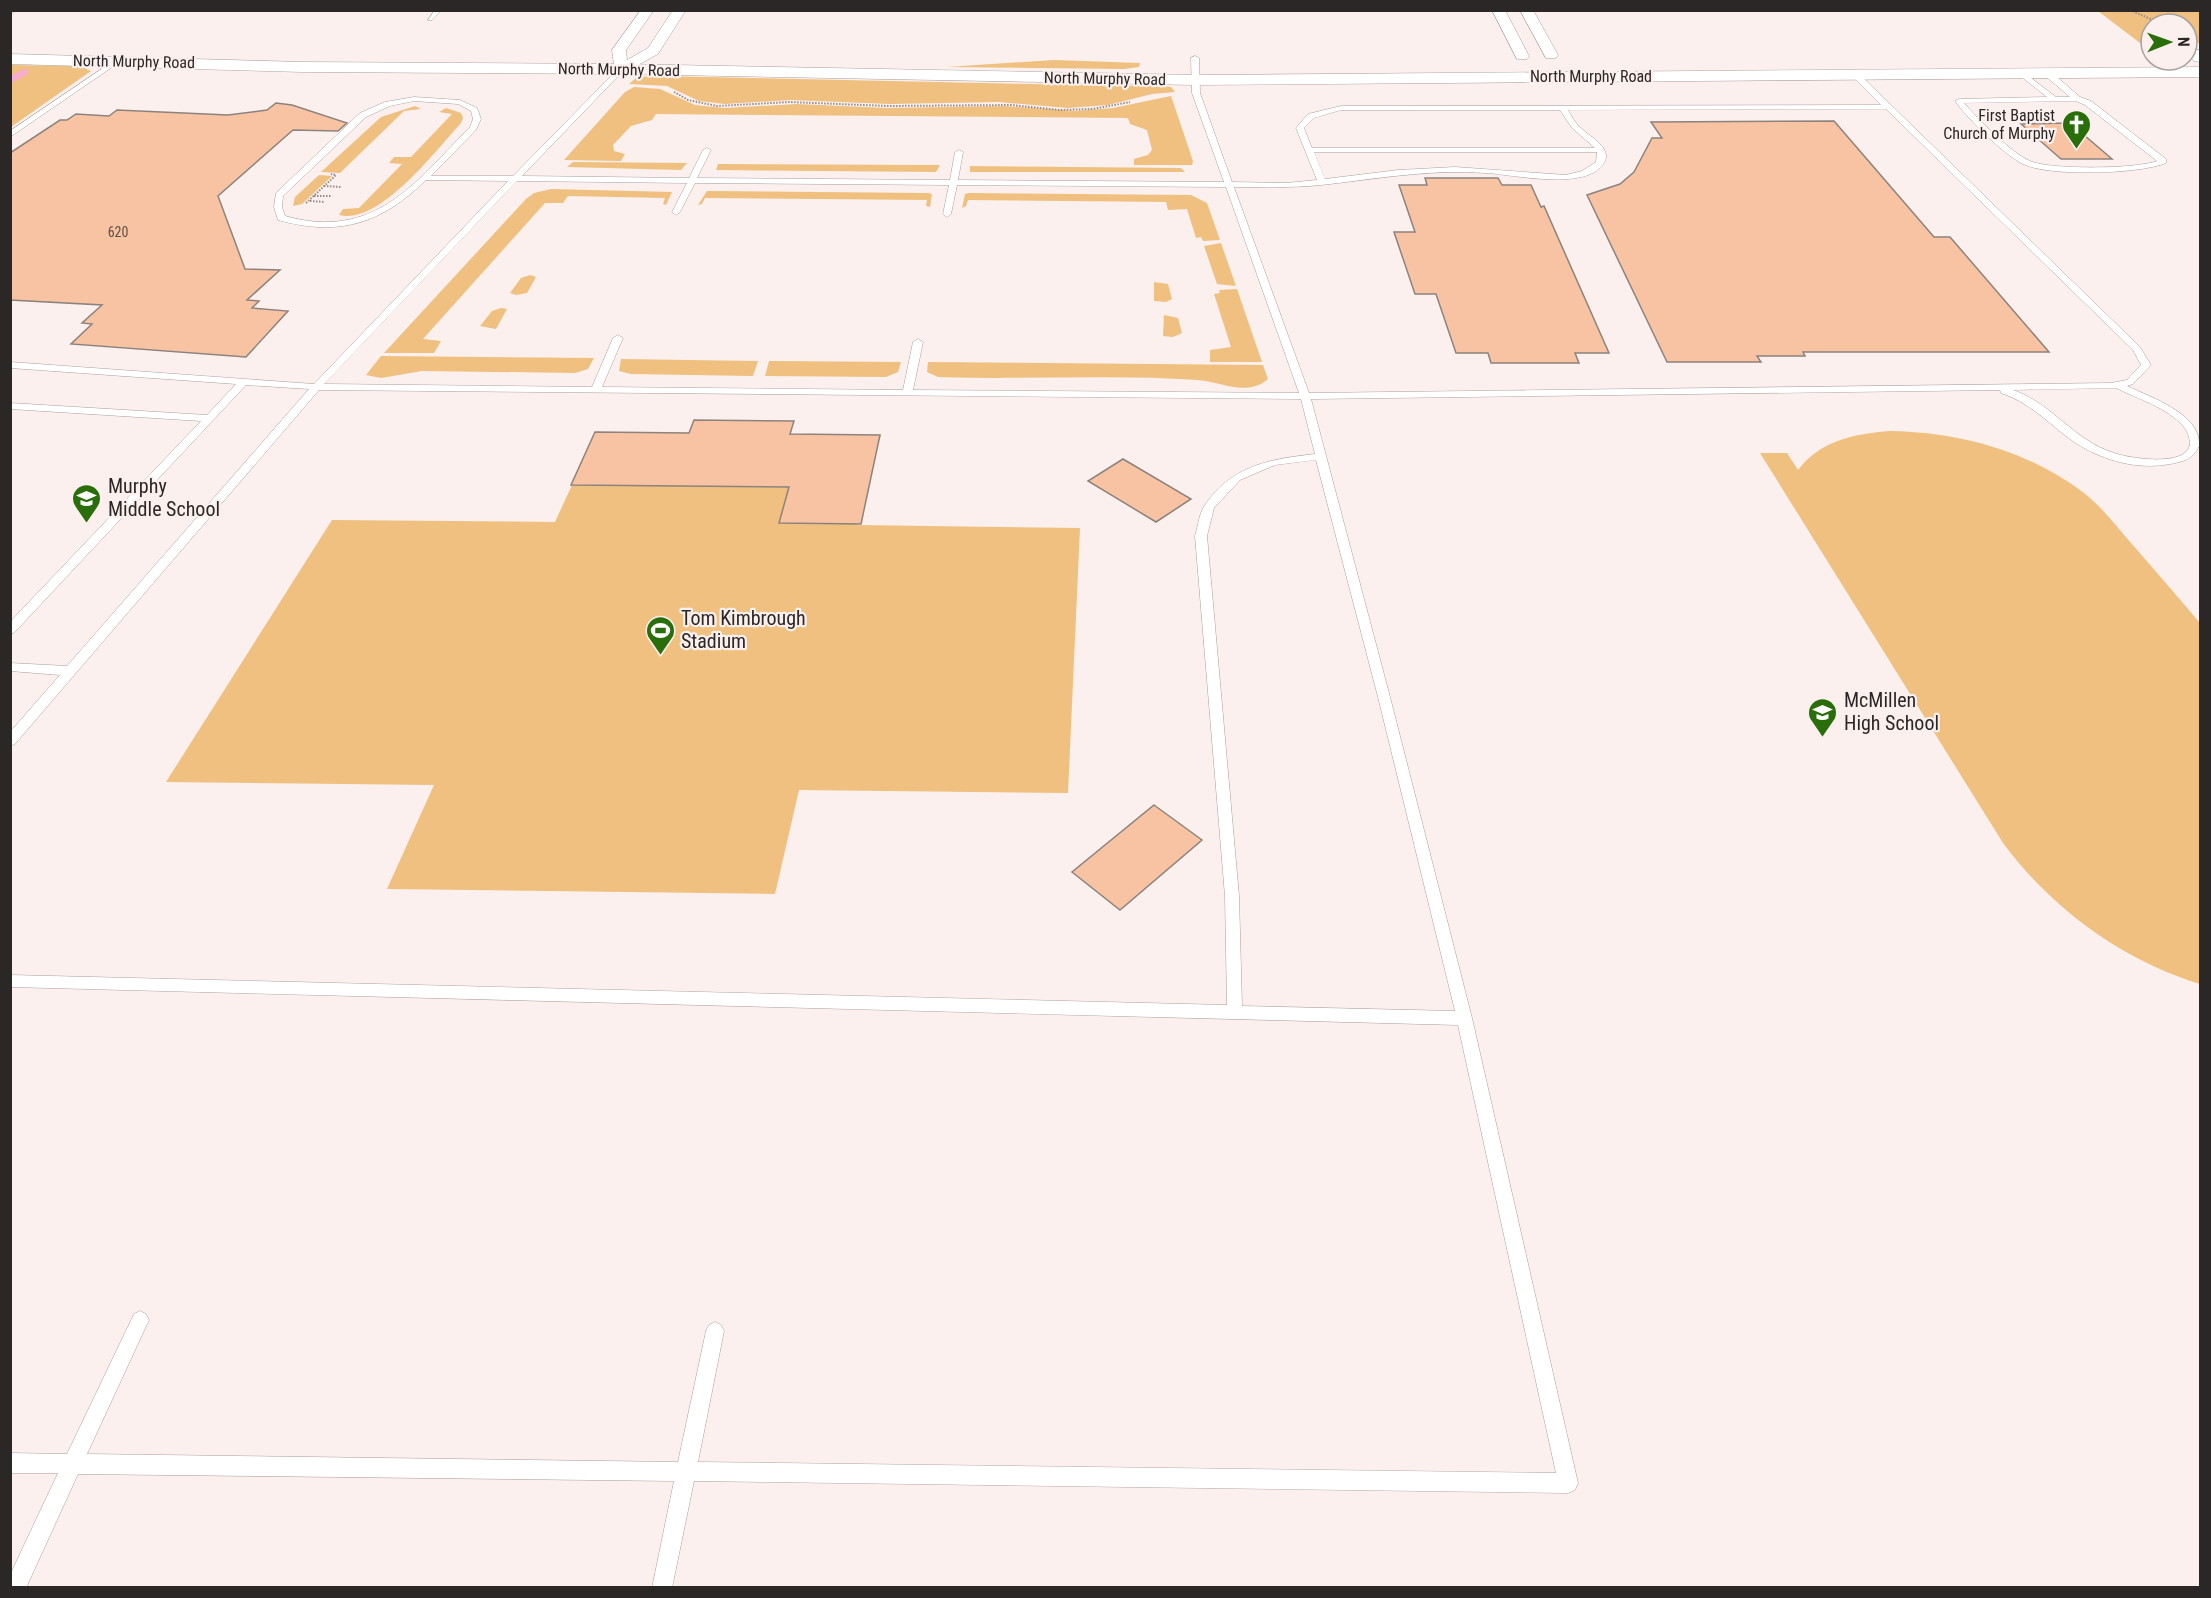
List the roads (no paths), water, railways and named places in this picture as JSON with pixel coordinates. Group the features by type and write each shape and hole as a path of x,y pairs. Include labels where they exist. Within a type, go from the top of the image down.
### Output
{"main road":[{"name":"North Murphy Road","path":"10,43 71,44"},
{"name":"North Murphy Road","path":"599,50 676,51"},
{"name":"North Murphy Road","path":"1499,56 1573,55"},
{"path":"1189,58 1218,58"},
{"name":"North Murphy Road","path":"10,59 303,67 620,69 1195,80 2022,73 2139,64"}],"street":[{"path":"648,10 619,50 620,69 653,51 680,10"},
{"path":"1498,10 1522,56"},
{"path":"1526,10 1551,55"}],"lane":[{"path":"430,19 439,10"},
{"path":"10,1463 1568,1483 1464,1018 1321,456 1305,396 1196,93 1189,58"},
{"path":"10,135 117,61"},
{"path":"10,741 316,387 620,69"},
{"path":"2046,72 2077,99"},
{"path":"2022,73 2054,99"},
{"path":"10,365 316,387 907,393 1305,396 2118,385 2130,382 2146,365 2137,349 1854,74"},
{"path":"424,178 473,128 477,118 474,110 460,102 414,99 388,104 363,115 279,195 278,207 281,218 295,223 344,225 392,207 424,178 1229,186 1322,182 1378,174 1464,170 1568,177 1596,166 1602,158 1596,143 1579,131 1563,108"},
{"path":"2054,99 2077,99 2088,103 2163,161 2149,167 2060,169 2038,167 2017,156 1959,101 2054,99"},
{"path":"1322,182 1300,128 1311,116 1330,110 1352,108 1888,107"},
{"path":"676,212 707,150"},
{"path":"1308,150 1600,150"},
{"path":"946,214 959,152"},
{"path":"596,390 618,338"},
{"path":"907,393 918,342"},
{"path":"10,630 244,381"},
{"path":"1988,387 2018,394 2035,402 2072,436 2115,456 2166,462 2188,455 2194,448 2196,440 2186,423 2161,405 2118,385"},
{"path":"10,406 209,418"},
{"path":"1235,1012 1232,896 1201,536 1209,507 1236,478 1273,462 1321,456"},
{"path":"10,667 71,671"},
{"path":"10,981 1464,1018"},
{"path":"15,1587 140,1320"},
{"path":"662,1587 715,1331"}],"waterway":[{"path":"10,80 25,72"}],"place":[{"name":"First Baptist Church of Murphy","path":"2076,150"},
{"name":"Murphy Middle School","path":"87,524"},
{"name":"Tom Kimbrough Stadium","path":"660,656"},
{"name":"McMillen High School","path":"1823,738"}]}
